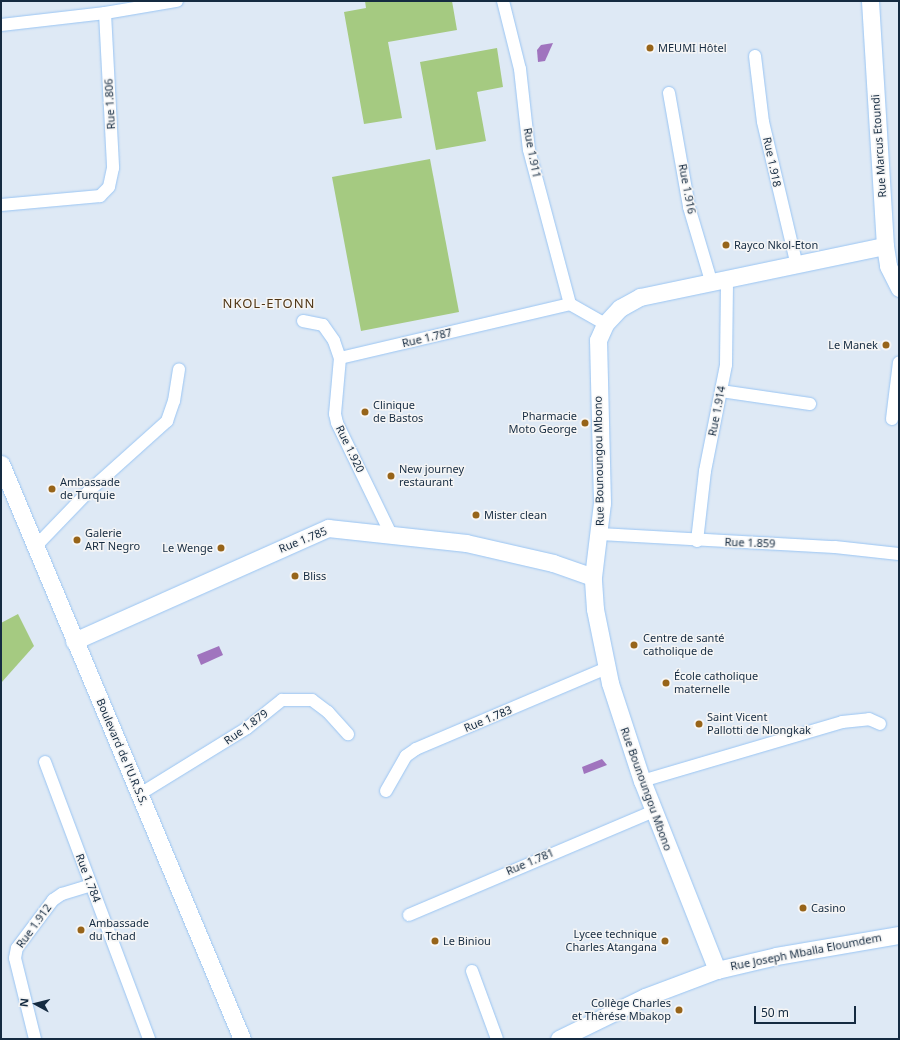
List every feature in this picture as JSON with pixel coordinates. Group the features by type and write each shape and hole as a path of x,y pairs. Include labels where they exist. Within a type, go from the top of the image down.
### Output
{"street":[{"path":"1,25 105,13 177,1"},
{"name":"Rue 1.911","path":"503,1 520,69 529,150 570,304"},
{"name":"Rue Marcus Etoundi","path":"870,1 885,246 888,266 899,288"},
{"name":"Rue 1.806","path":"1,206 100,196 109,187 113,168 105,13"},
{"name":"Rue 1.918","path":"755,56 763,122 797,266"},
{"name":"Rue 1.916","path":"669,93 689,207 719,282"},
{"name":"Rue Bounoungou Mbono","path":"717,970 652,812 608,668 595,609 593,577 600,534 602,503 597,362 598,340 605,324 620,308 640,297 797,266 885,246"},
{"name":"Rue 1.914","path":"697,541 705,471 726,365 719,282"},
{"path":"570,304 605,324"},
{"name":"Rue 1.787","path":"340,358 570,304"},
{"path":"303,321 323,325 334,341 340,358"},
{"name":"Rue 1.920","path":"340,358 335,414 337,423 391,534"},
{"path":"892,420 899,362"},
{"path":"36,546 89,491 167,421 174,401 179,369"},
{"path":"721,391 810,404"},
{"name":"Boulevard de l'U.R.S.S.","path":"1,464 242,1039"},
{"name":"Rue 1.785","path":"74,641 328,528 391,534 466,544 554,563 593,577"},
{"name":"Rue 1.859","path":"600,534 697,541 835,547 899,554"},
{"name":"Rue 1.783","path":"386,791 406,756 416,749 608,668"},
{"name":"Rue 1.879","path":"140,794 247,728 282,700 312,700 328,712 348,734"},
{"path":"642,781 842,722 869,719 880,724"},
{"name":"Rue 1.784","path":"44,762 149,1039"},
{"name":"Rue 1.781","path":"410,915 652,812"},
{"name":"Rue 1.912","path":"35,1039 15,958 17,948 53,900 62,894 91,885"},
{"name":"Rue Joseph Mballa Eloumdem","path":"559,1039 644,997 717,970 769,957 899,935"},
{"path":"472,971 497,1039"}],"green space":[{"path":"365,1 452,1 457,30 388,42 402,118 364,124 344,12 366,8"},
{"path":"497,48 503,87 477,92 486,141 436,150 420,62"},
{"path":"430,159 459,312 361,331 332,177"},
{"path":"18,614 34,646 1,683 1,623"}],"shaded area":[{"path":"553,43 545,61 538,62 537,50 541,45"},
{"path":"219,646 223,655 201,665 197,655"},
{"path":"602,759 607,765 584,774 582,767"}],"place":[{"name":"MEUMI Hôtel","path":"650,48"},
{"name":"Rayco Nkol-Eton","path":"726,245"},
{"name":"Le Manek","path":"886,345"},
{"name":"Clinique de Bastos","path":"365,412"},
{"name":"Pharmacie Moto George","path":"585,423"},
{"name":"New journey restaurant","path":"391,476"},
{"name":"Ambassade de Turquie","path":"52,489"},
{"name":"Mister clean","path":"476,515"},
{"name":"Galerie ART Negro","path":"77,540"},
{"name":"Le Wenge","path":"221,548"},
{"name":"Bliss","path":"295,576"},
{"name":"Centre de santé catholique de","path":"634,645"},
{"name":"École catholique maternelle","path":"666,683"},
{"name":"Saint Vicent Pallotti de Nlongkak","path":"699,724"},
{"name":"Casino","path":"803,908"},
{"name":"Ambassade du Tchad","path":"81,930"},
{"name":"Le Biniou","path":"435,941"},
{"name":"Lycee technique Charles Atangana","path":"665,941"},
{"name":"Collège Charles et Thèrése Mbakop","path":"679,1010"}],"district":[{"name":"NKOL-ETONN","path":"269,303"}]}
